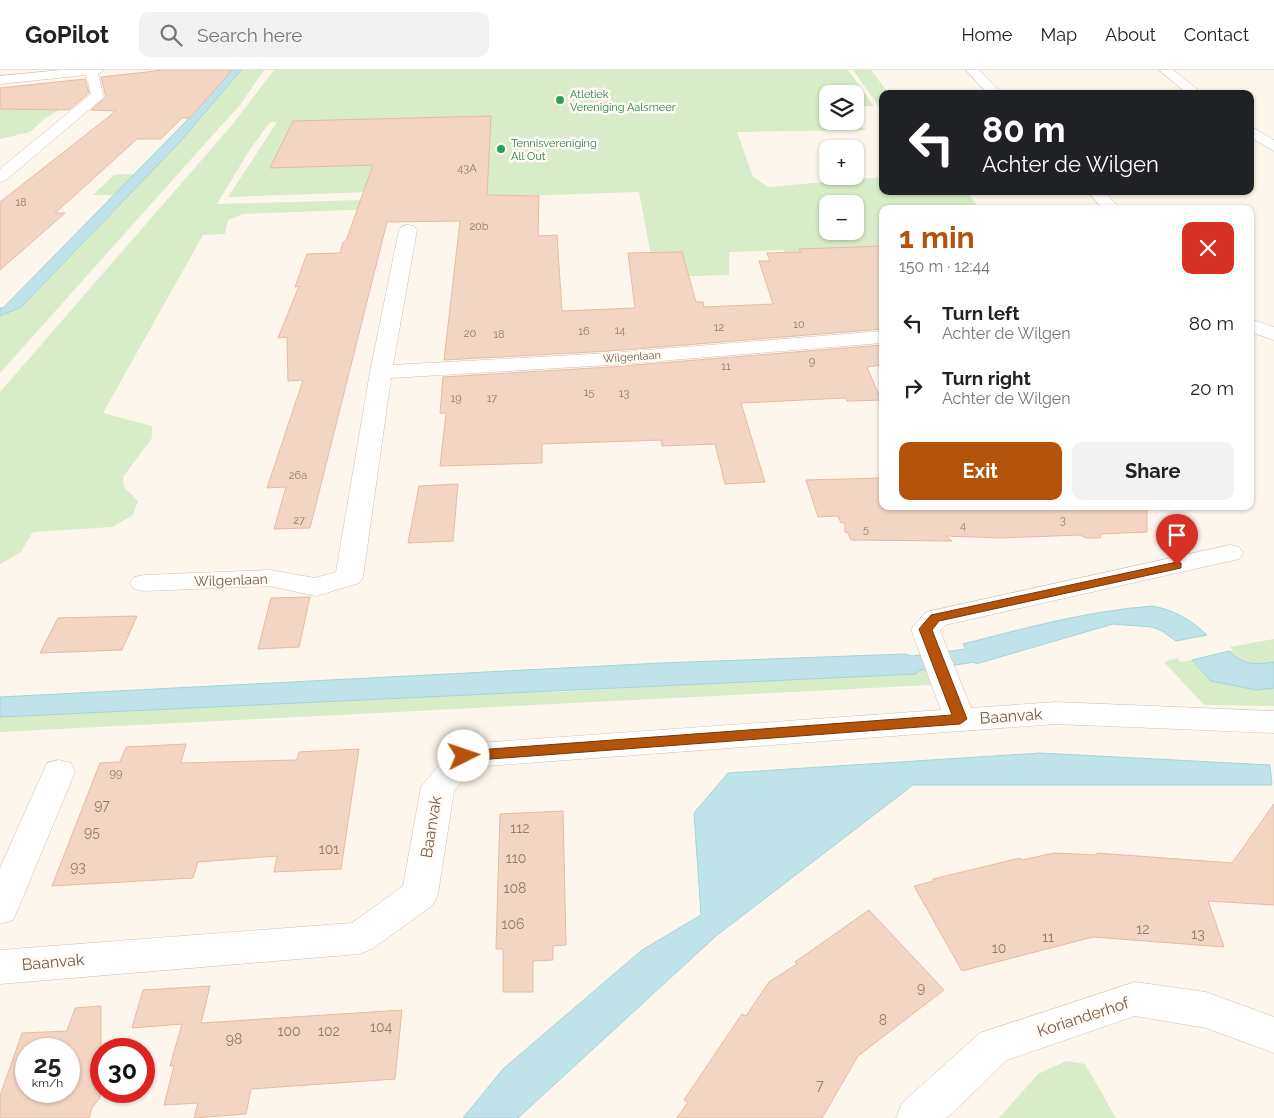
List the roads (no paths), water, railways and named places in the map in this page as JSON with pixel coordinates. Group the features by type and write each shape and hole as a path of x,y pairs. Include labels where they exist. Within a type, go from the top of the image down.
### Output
{"street":[{"path":"0,80 93,70 98,94 97,97 0,177"},
{"path":"972,70 992,90"},
{"path":"1165,70 1192,90"},
{"path":"1254,133 1274,147"},
{"path":"1099,195 1108,205"},
{"name":"Wilgenlaan","path":"144,583 270,578 316,588 349,577 381,372 408,230"},
{"path":"1254,326 1274,334"},
{"name":"Wilgenlaan","path":"381,372 610,358 879,337"},
{"path":"960,719 925,629 936,618 1230,553"},
{"name":"Baanvak","path":"0,967 359,938 420,894 438,787 464,756 1056,712 1274,722"},
{"path":"0,909 59,772"},
{"name":"Korianderhof","path":"917,1118 994,1046 1135,999 1206,1010 1274,1035"}],"water":[{"path":"228,70 241,70 179,143 21,307 0,316 0,308 3,308 198,109"},
{"path":"1152,606 1181,616 1207,635 1176,641 1162,631 1152,627 1113,624 976,664 975,662 916,671 916,674 0,717 0,697 661,663 905,654 912,656 966,649 963,644 1057,621 1128,608"},
{"path":"1229,651 1239,659 1250,663 1274,662 1274,688 1256,690 1211,681 1192,660"},
{"path":"1040,753 1270,765 1272,785 913,785 716,936 518,1118 463,1118 503,1069 642,950 701,915 694,813 728,773"}],"place":[{"name":"Atletiek Vereniging Aalsmeer","path":"560,100"},
{"name":"Tennisvereniging All Out","path":"501,149"}]}
